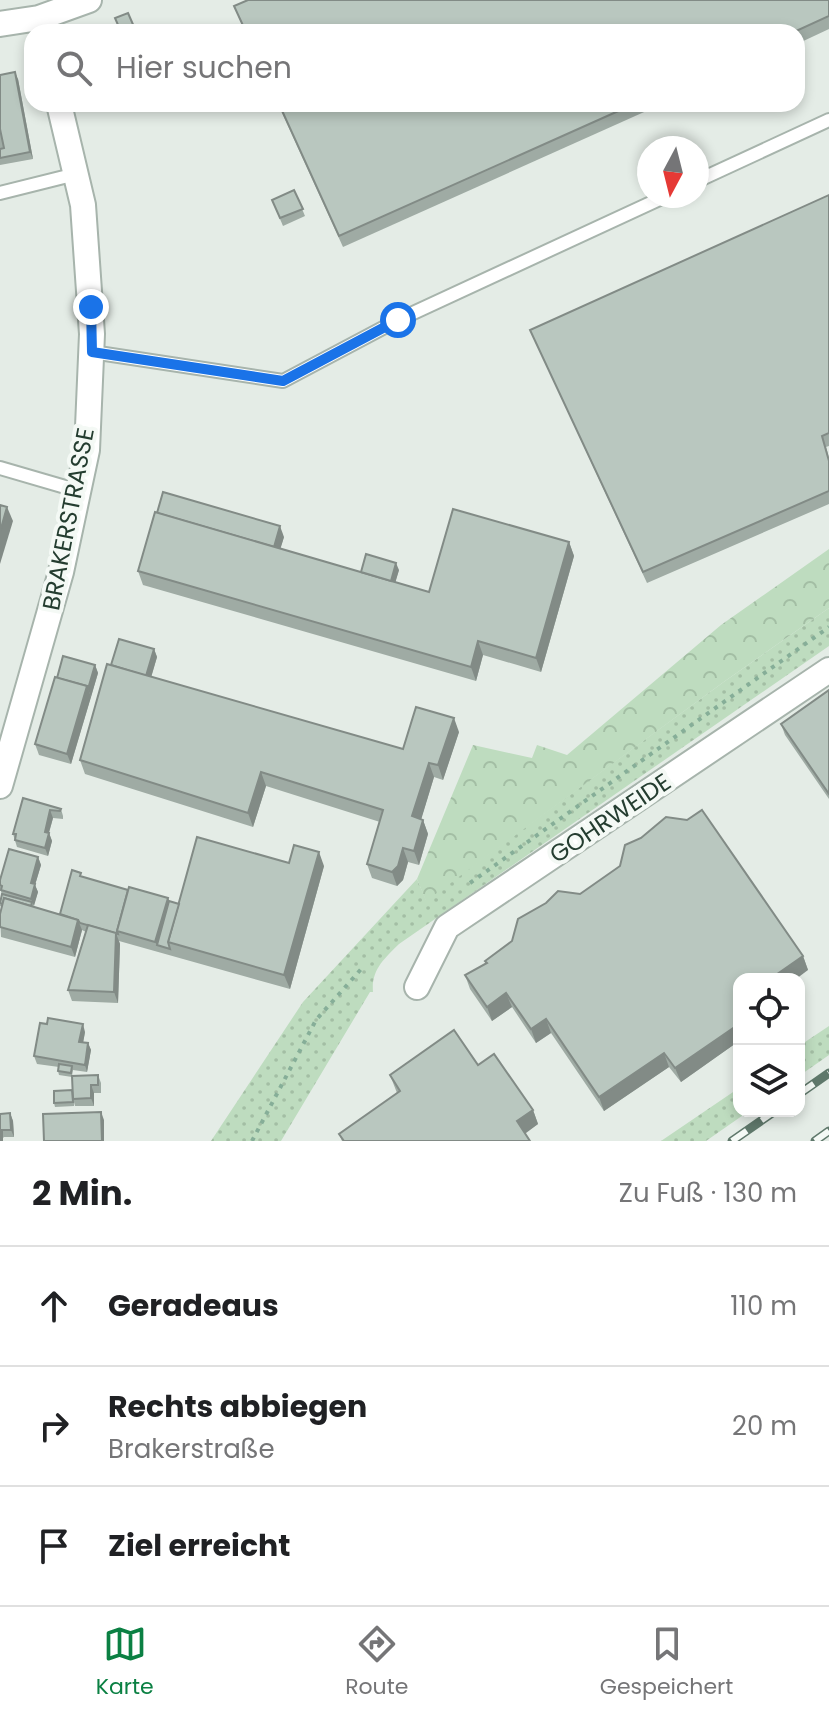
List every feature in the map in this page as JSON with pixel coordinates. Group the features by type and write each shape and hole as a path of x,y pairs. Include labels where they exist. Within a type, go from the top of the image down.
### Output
{"street":[{"path":"0,24 38,17 89,0"},
{"name":"BRAKERSTRASSE","path":"0,786 7,734 61,572 87,450 92,352 83,205 61,112"},
{"name":"GOHRWEIDE","path":"417,987 447,927 829,670"}],"lane":[{"path":"709,175 829,120"},
{"path":"0,193 76,174"},
{"path":"92,352 283,381 398,320 640,208"},
{"path":"0,468 79,491"}],"path":[{"name":"GOHRWEIDE","path":"465,887 829,627"},
{"path":"252,1141 316,1020 363,967"}],"green space":[{"path":"829,549 829,608 426,901 417,879 473,745 532,758 537,745 567,755 721,625"},
{"path":"829,608 829,646 399,944 380,965 374,977 373,992 370,992 281,1141 211,1141 303,1002 417,879 426,900"},
{"path":"829,1026 829,1055 805,1072 805,1045"},
{"path":"733,1092 733,1117 740,1117 706,1141 661,1141"}],"building":[{"path":"248,0 829,0 829,16 805,27 805,24 242,24 234,6"},
{"path":"128,13 133,24 118,24 115,18"},
{"path":"15,72 30,152 0,158 0,149 4,148 0,129 0,75"},
{"path":"283,112 616,112 339,236"},
{"path":"294,190 303,209 280,218 272,200"},
{"path":"829,195 829,433 822,436 829,461 829,491 643,572 530,330"},
{"path":"163,492 280,526 274,547 157,513"},
{"path":"0,505 7,507 0,532"},
{"path":"453,509 569,542 536,658 478,641 471,667 138,571 155,512 429,592"},
{"path":"366,554 396,563 391,581 361,572"},
{"path":"119,639 154,649 146,676 111,665"},
{"path":"63,656 95,665 88,689 87,686 57,678"},
{"path":"107,664 403,749 416,707 454,718 438,765 429,763 412,816 423,820 414,851 403,848 398,866 392,872 367,864 383,810 261,772 248,813 80,760"},
{"path":"55,677 87,686 67,754 35,744"},
{"path":"829,690 829,794 781,724"},
{"path":"23,798 61,809 50,810 45,848 15,840 16,834 13,834"},
{"path":"702,810 803,956 779,973 733,973 733,1028 675,1068 664,1053 599,1097 546,1019 531,1029 506,993 487,1007 465,975 487,963 485,961 512,941 518,919 546,903 558,891 580,894 620,866 625,845 641,838 666,817 687,820"},
{"path":"197,837 289,863 294,845 319,852 284,975 168,942"},
{"path":"9,849 38,857 31,883 35,884 31,899 1,890 0,880"},
{"path":"72,870 81,873 80,876 128,890 118,934 60,914"},
{"path":"129,887 168,898 155,942 117,931"},
{"path":"2,894 32,902 31,906 4,898 3,904 0,903"},
{"path":"4,898 78,920 71,947 0,927"},
{"path":"169,901 179,904 168,942 170,949 157,945"},
{"path":"88,925 116,933 114,992 68,990"},
{"path":"48,1018 83,1024 79,1042 88,1043 85,1065 34,1056 40,1023 47,1024"},
{"path":"454,1030 478,1065 494,1054 533,1110 517,1121 530,1141 344,1141 339,1134 400,1091 390,1075"},
{"path":"59,1064 72,1066 71,1073 58,1071"},
{"path":"98,1075 98,1085 91,1085 91,1098 73,1099 72,1076"},
{"path":"72,1090 73,1102 54,1103 54,1091"},
{"path":"101,1112 102,1141 44,1141 43,1114"},
{"path":"10,1113 11,1130 2,1130 0,1141 0,1114"}],"railway":[{"path":"805,1090 829,1073"},
{"path":"732,1141 766,1117"},
{"path":"815,1141 829,1131"}],"route":[{"path":"91,307 92,352 283,381 398,320"}]}
